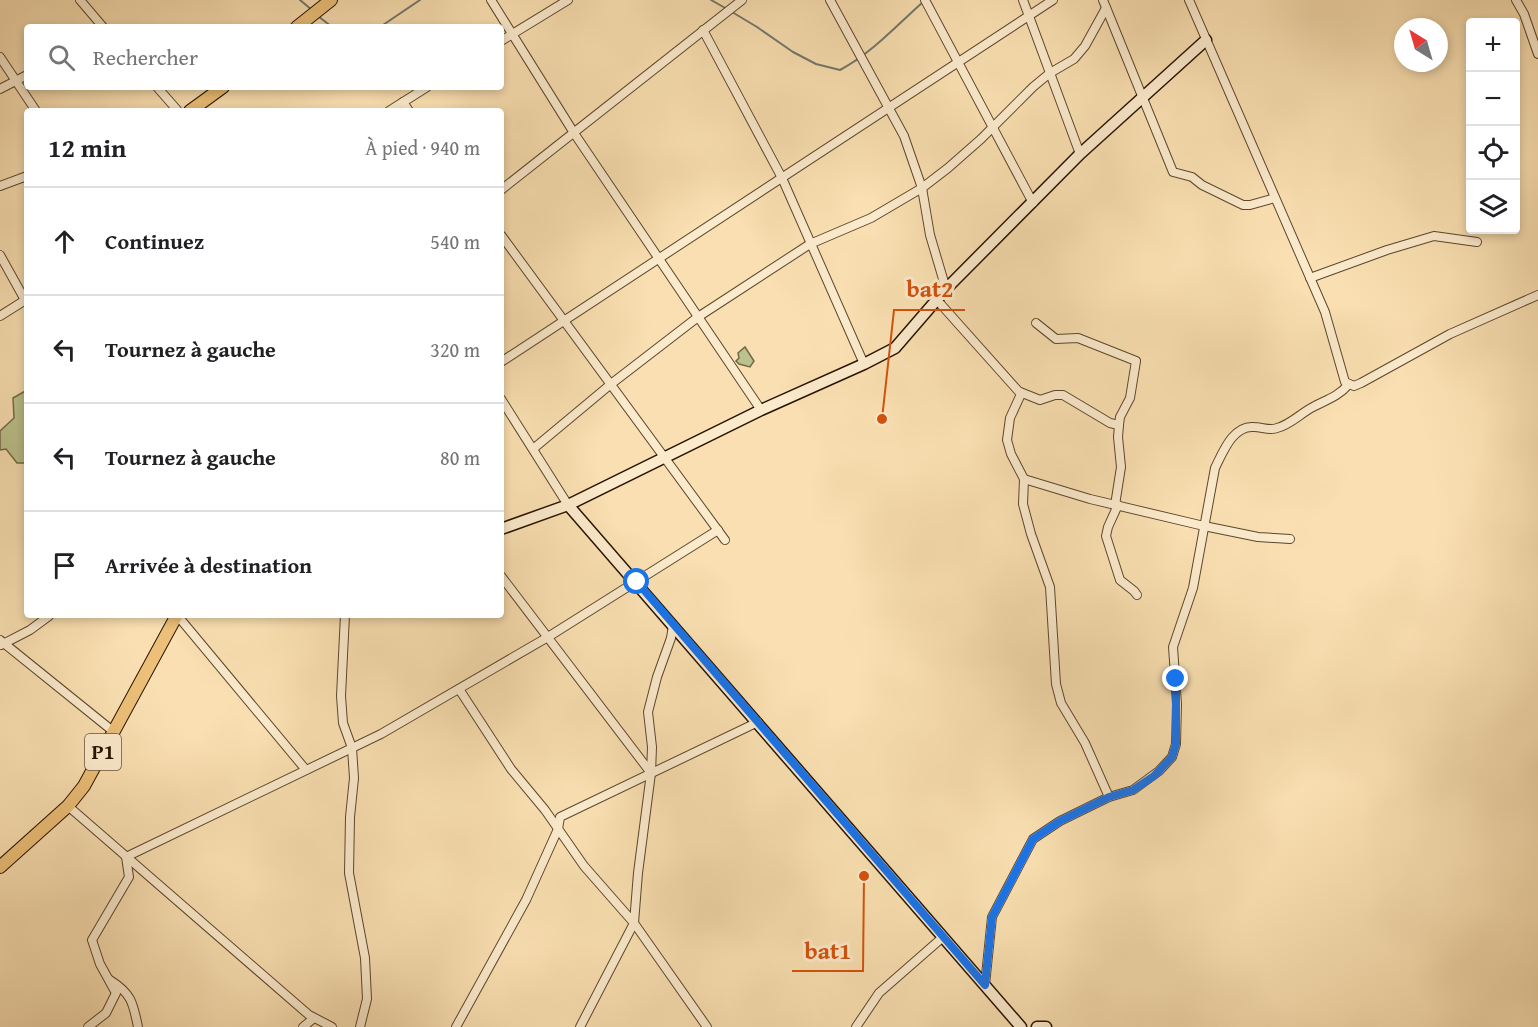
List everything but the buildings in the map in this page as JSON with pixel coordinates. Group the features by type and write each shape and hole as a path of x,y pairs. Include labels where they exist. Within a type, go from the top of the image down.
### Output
{"main road":[{"path":"300,24 329,1"},
{"path":"193,108 219,90"},
{"name":"P1","path":"0,867 68,806 84,786 175,618"}],"street":[{"path":"80,0 100,24"},
{"path":"491,0 574,133 762,410"},
{"path":"504,39 568,0"},
{"path":"830,0 907,143 922,188 930,235 946,289"},
{"path":"1023,0 1080,154"},
{"path":"504,360 1053,0"},
{"path":"1189,0 1325,312 1341,376 1348,385"},
{"path":"1516,0 1524,14 1538,54"},
{"path":"504,188 739,3"},
{"path":"927,3 1033,203"},
{"path":"1105,4 1175,173 1192,177 1202,185 1243,205 1275,198"},
{"path":"533,449 611,384 698,317 810,244 871,219 922,188 964,155 1033,87 1050,73 1071,63 1080,53 1105,4"},
{"path":"704,30 783,178 864,364"},
{"path":"504,528 568,505 895,348 946,289 1080,154 1206,40"},
{"path":"0,57 34,108"},
{"path":"0,89 24,77"},
{"path":"160,90 175,108"},
{"path":"394,108 422,90"},
{"path":"403,102 408,108"},
{"path":"0,186 24,177"},
{"path":"1310,278 1387,250 1434,236 1477,242"},
{"path":"504,240 725,540"},
{"path":"0,255 24,297"},
{"path":"985,985 992,917 1033,839 1060,821 1109,797 1133,790 1167,764 1175,750 1177,704 1173,646 1193,588 1215,468 1234,435 1250,426 1278,428 1340,393 1348,385 1361,383 1449,334 1538,295"},
{"path":"937,300 1020,392 1040,400 1063,395 1110,423 1119,425"},
{"path":"0,316 24,301"},
{"path":"1036,323 1056,339 1084,339 1136,361 1130,398 1120,417 1118,437 1121,467 1117,505 1108,527 1108,543 1120,580 1137,595"},
{"path":"1020,392 1021,396 1010,418 1008,440 1011,454 1024,479 1022,495 1030,534 1050,587 1054,667 1059,696 1085,743 1109,797"},
{"path":"504,404 568,505 1021,1027"},
{"path":"1024,479 1067,493 1204,525 1258,537 1290,539"},
{"path":"126,857 381,734 548,637 718,530"},
{"path":"504,580 651,773"},
{"path":"46,618 30,630 1,643 114,732"},
{"path":"179,618 306,770"},
{"path":"345,618 341,696 343,723 352,748 354,778 350,817 349,873 365,958 367,999 360,1027"},
{"path":"580,1027 634,923 651,773 652,747 648,712 673,625"},
{"path":"459,688 511,769 584,866 634,923 707,1027"},
{"path":"456,1027 526,900 558,829 560,817 758,723"},
{"path":"68,806 314,1018 332,1027"},
{"path":"88,1027 106,1013 116,993 100,964 92,940 129,877 126,857"},
{"path":"856,1027 879,993 943,937"},
{"path":"110,980 125,990 133,1003 138,1027"},
{"path":"303,1027 314,1018"},
{"path":"1036,1027 1046,1027"}],"green space":[{"path":"745,347 754,361 750,367 736,361 739,358 738,353"},
{"path":"24,392 24,463 17,463 6,449 0,450 0,431 14,418 13,398"}],"waterway":[{"path":"300,0 312,10"},
{"path":"384,24 420,0"},
{"path":"711,0 727,9"},
{"path":"732,12 793,52 816,64 840,70 873,47 923,2"},
{"path":"318,16 328,24"}],"place":[{"name":"bat2","path":"882,419"},
{"name":"bat1","path":"864,876"}],"route":[{"path":"637,582 985,985 992,917 1033,839 1060,821 1109,797 1133,790 1154,776 1172,757 1176,744 1176,679"}]}
